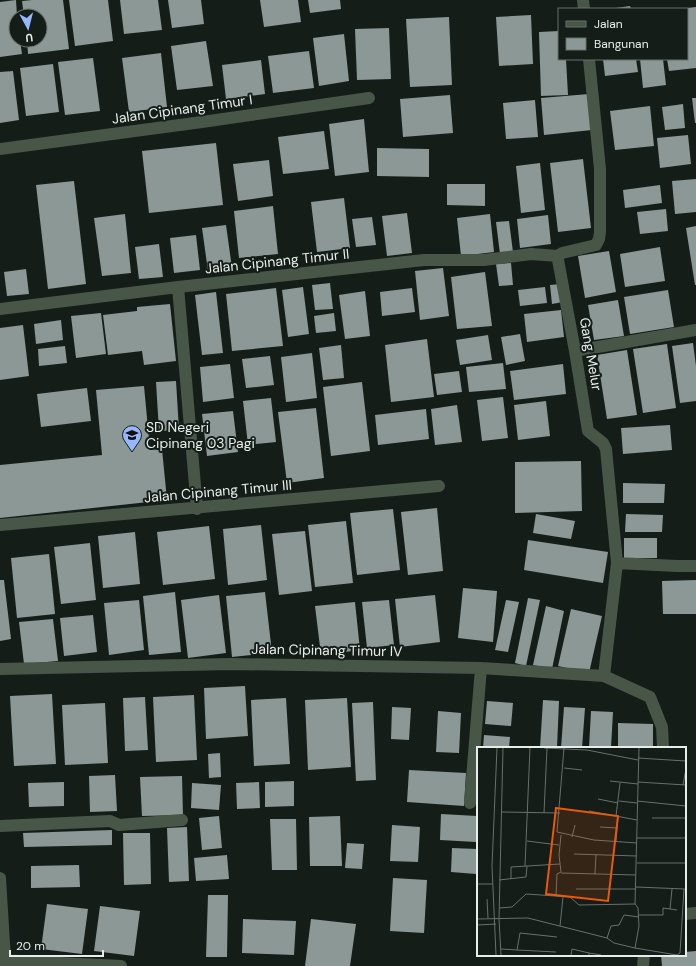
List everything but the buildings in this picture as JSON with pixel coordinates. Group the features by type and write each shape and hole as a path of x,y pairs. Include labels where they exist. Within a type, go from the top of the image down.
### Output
{"street":[{"path":"558,256 562,253 596,245 599,239 600,169 589,60"},
{"name":"Jalan Cipinang Timur I","path":"0,149 194,124 369,98"},
{"name":"Jalan Cipinang Timur II","path":"0,309 178,287 424,260 484,260 531,254 558,256"},
{"name":"Gang Melur","path":"558,256 588,431 603,443 606,449 617,563 604,676"},
{"path":"178,287 197,509"},
{"path":"575,351 696,330"},
{"name":"Jalan Cipinang Timur III","path":"0,525 197,509 439,486"},
{"path":"617,563 696,566"},
{"name":"Jalan Cipinang Timur IV","path":"0,669 232,664 481,668 604,676 650,697 662,728 663,747"},
{"path":"470,802 481,668"},
{"path":"0,826 110,821 119,825 182,820"},
{"path":"0,878 3,960 23,963 121,966"},
{"path":"686,914 696,913"},
{"path":"643,966 644,956"}],"place":[{"name":"SD Negeri Cipinang 03 Pagi","path":"132,452"}]}
